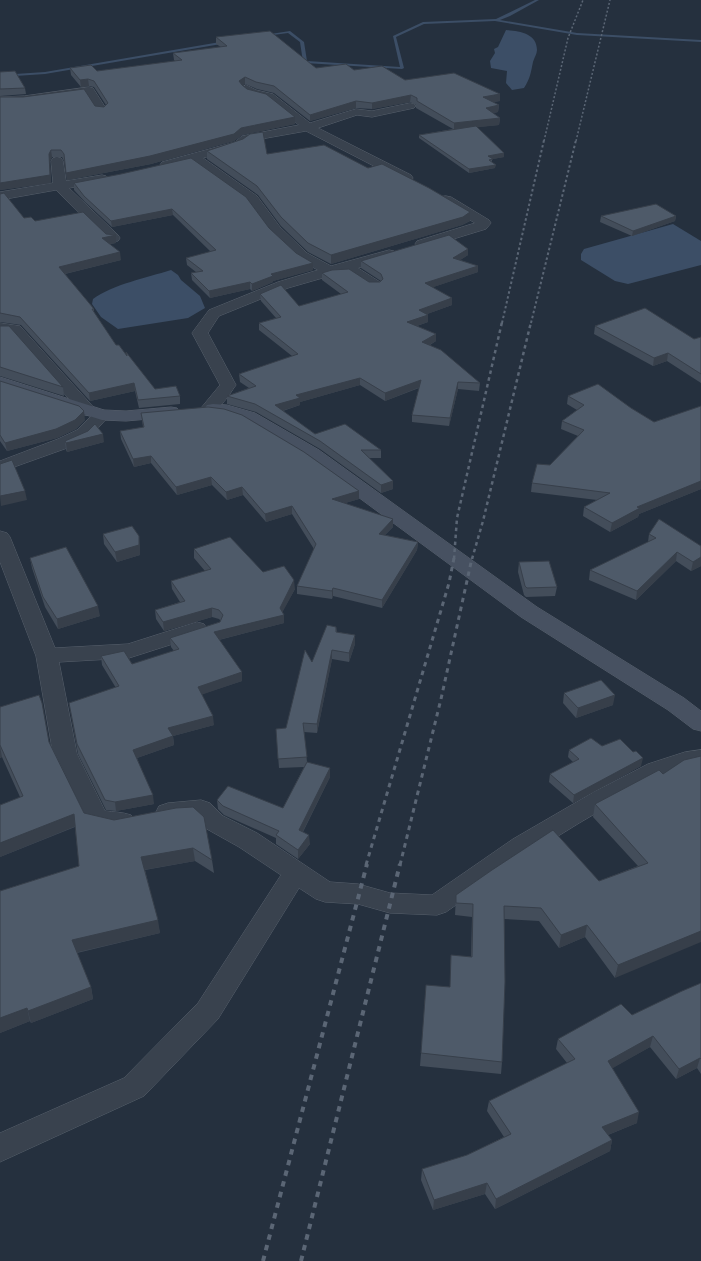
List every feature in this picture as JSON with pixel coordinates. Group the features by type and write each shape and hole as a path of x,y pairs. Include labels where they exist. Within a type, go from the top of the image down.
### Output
{"main road":[{"path":"0,382 96,413 126,416 197,409 227,410 249,417 312,454 529,612 676,704 701,722"}],"street":[{"path":"246,88 252,92 271,97 308,127 420,185"},
{"path":"0,100 24,99 89,90 101,110"},
{"path":"155,167 195,158 239,144 246,138 308,127 356,112 372,114 410,106"},
{"path":"195,158 252,199 275,230 302,256 329,271 346,268 354,271 375,285"},
{"path":"57,161 60,187 112,238"},
{"path":"0,196 112,177"},
{"path":"197,409 228,385 200,334 214,313 283,285 481,226 484,223 433,192"},
{"path":"0,328 15,329 96,413 83,434 64,443 0,467"},
{"path":"0,537 47,656 65,754 96,818 116,822 177,810 201,809 214,822 248,840 325,892 358,894 390,903 437,905 522,846 603,798 656,770 685,760 701,758"},
{"path":"47,656 129,651 212,625"},
{"path":"1,1143 134,1087 208,1011 296,872"}],"water":[{"path":"506,30 522,32 531,36 536,44 537,53 529,78 524,88 512,90 506,83 507,71 491,68 490,61 495,53 494,49 498,47"},
{"path":"673,224 701,241 701,265 628,284 615,281 581,260 581,254 584,249"},
{"path":"171,270 200,296 205,308 188,318 118,329 101,317 92,304 93,299 111,289"}],"building":[{"path":"270,31 316,68 346,64 354,70 382,66 405,80 454,73 500,94 483,97 499,105 486,108 500,118 454,123 417,101 417,98 411,95 372,103 356,101 310,115 274,86 256,82 245,77 239,81 247,89 266,94 295,117 241,128 234,134 150,156 66,173 64,154 61,150 51,150 49,154 50,175 0,183 0,97 23,97 84,89 95,106 104,107 108,103 94,81 88,79 80,80 70,68 91,65 97,71 182,60 173,53 227,46 216,37"},
{"path":"15,71 25,88 0,89 0,72"},
{"path":"476,126 504,153 488,156 493,159 489,160 496,165 469,169 419,135"},
{"path":"263,132 267,154 324,145 368,168 382,164 429,188 470,212 463,217 331,255 308,243 281,217 257,186 207,151 243,139 250,134"},
{"path":"191,158 246,197 269,228 296,253 313,263 271,274 273,276 252,284 250,282 209,291 191,273 203,271 186,258 216,250 172,209 111,221 84,196 74,183"},
{"path":"4,193 24,218 31,217 35,221 83,212 106,234 116,235 102,238 120,252 59,267 94,309 92,309 116,345 119,345 127,356 126,352 155,389 176,386 180,396 138,400 134,383 89,393 20,317 0,313 0,194"},
{"path":"656,204 676,216 633,231 601,216"},
{"path":"449,235 468,249 453,258 478,266 425,283 452,298 419,310 428,315 407,322 436,334 422,342 441,350 480,383 458,382 450,418 412,415 421,380 385,393 360,378 296,395 300,398 275,405 315,434 345,424 381,450 361,450 393,481 381,485 320,441 255,404 227,396 256,386 239,374 298,354 259,323 281,317 260,294 281,285 299,306 348,292 322,273 332,270 349,269 369,282 380,282 383,279 381,274 361,261"},
{"path":"645,308 694,339 701,337 701,374 668,353 654,358 595,326"},
{"path":"0,326 9,326 63,387 0,367"},
{"path":"0,381 79,406 84,411 75,420 56,429 5,443 0,435"},
{"path":"598,384 631,408 654,422 701,406 701,481 637,507 640,508 612,523 584,507 610,493 532,483 537,464 550,465 584,430 562,421 584,405 568,396"},
{"path":"208,407 224,409 242,415 304,452 359,491 332,499 393,519 379,534 418,542 382,600 333,588 332,591 297,586 316,544 292,506 265,514 242,487 226,492 211,477 176,487 151,456 133,459 120,431 144,427 141,413"},
{"path":"95,424 103,434 66,443 65,441 88,431"},
{"path":"12,460 25,491 0,496 0,464"},
{"path":"659,519 701,546 701,557 693,562 677,552 637,591 590,570 656,538 649,534"},
{"path":"132,526 139,536 139,545 115,552 103,534"},
{"path":"230,537 263,572 284,566 294,580 280,608 284,615 214,632 242,672 198,687 213,716 168,728 173,736 133,750 153,795 115,802 105,800 77,744 69,703 119,686 101,656 124,651 132,664 179,649 170,638 220,622 223,615 219,610 212,608 163,622 155,610 185,601 171,581 211,569 194,549"},
{"path":"66,547 98,606 57,619 43,597 30,558"},
{"path":"549,561 557,587 527,588 525,586 519,562"},
{"path":"327,625 336,627 336,632 355,635 349,653 332,650 317,724 303,723 307,757 278,759 276,729 286,728 305,650 312,662"},
{"path":"601,680 615,695 578,708 564,693"},
{"path":"39,695 42,703 49,742 84,813 114,820 176,808 193,807 204,817 212,860 193,848 141,857 158,920 72,940 91,987 28,1011 27,1008 0,1018 0,891 79,866 74,814 0,843 0,805 23,796 0,745 0,707"},
{"path":"591,738 602,746 620,739 633,752 636,751 643,758 574,795 550,774 579,759 569,750"},
{"path":"701,756 701,931 618,965 587,925 561,935 541,908 504,906 505,982 502,1062 421,1053 426,985 450,987 451,955 472,957 473,904 456,903 456,895 553,830 599,881 648,863 595,804 659,770 663,774 684,760"},
{"path":"307,762 330,768 299,830 309,835 298,850 276,835 279,831 223,806 217,800 228,786 283,808"},
{"path":"701,983 701,1059 700,1058 679,1069 653,1036 608,1061 639,1112 602,1127 612,1140 496,1199 487,1183 434,1200 422,1169 467,1155 511,1134 489,1101 575,1059 558,1039 621,1004 632,1015"}],"waterway":[{"path":"497,20 537,0"},
{"path":"266,35 289,32 302,42 305,62 402,68 394,37 423,23 495,20 577,34 701,41"},
{"path":"0,76 45,73 226,42"}],"railway":[{"path":"544,141 568,38 583,0"},
{"path":"576,141 610,0"},
{"path":"502,323 544,140"},
{"path":"531,323 576,140"},
{"path":"454,559 457,518 502,322"},
{"path":"472,559 483,521 531,322"},
{"path":"366,865 449,583 454,558"},
{"path":"400,865 441,699 472,558"},
{"path":"263,1261 367,864"},
{"path":"301,1261 400,864"}]}
